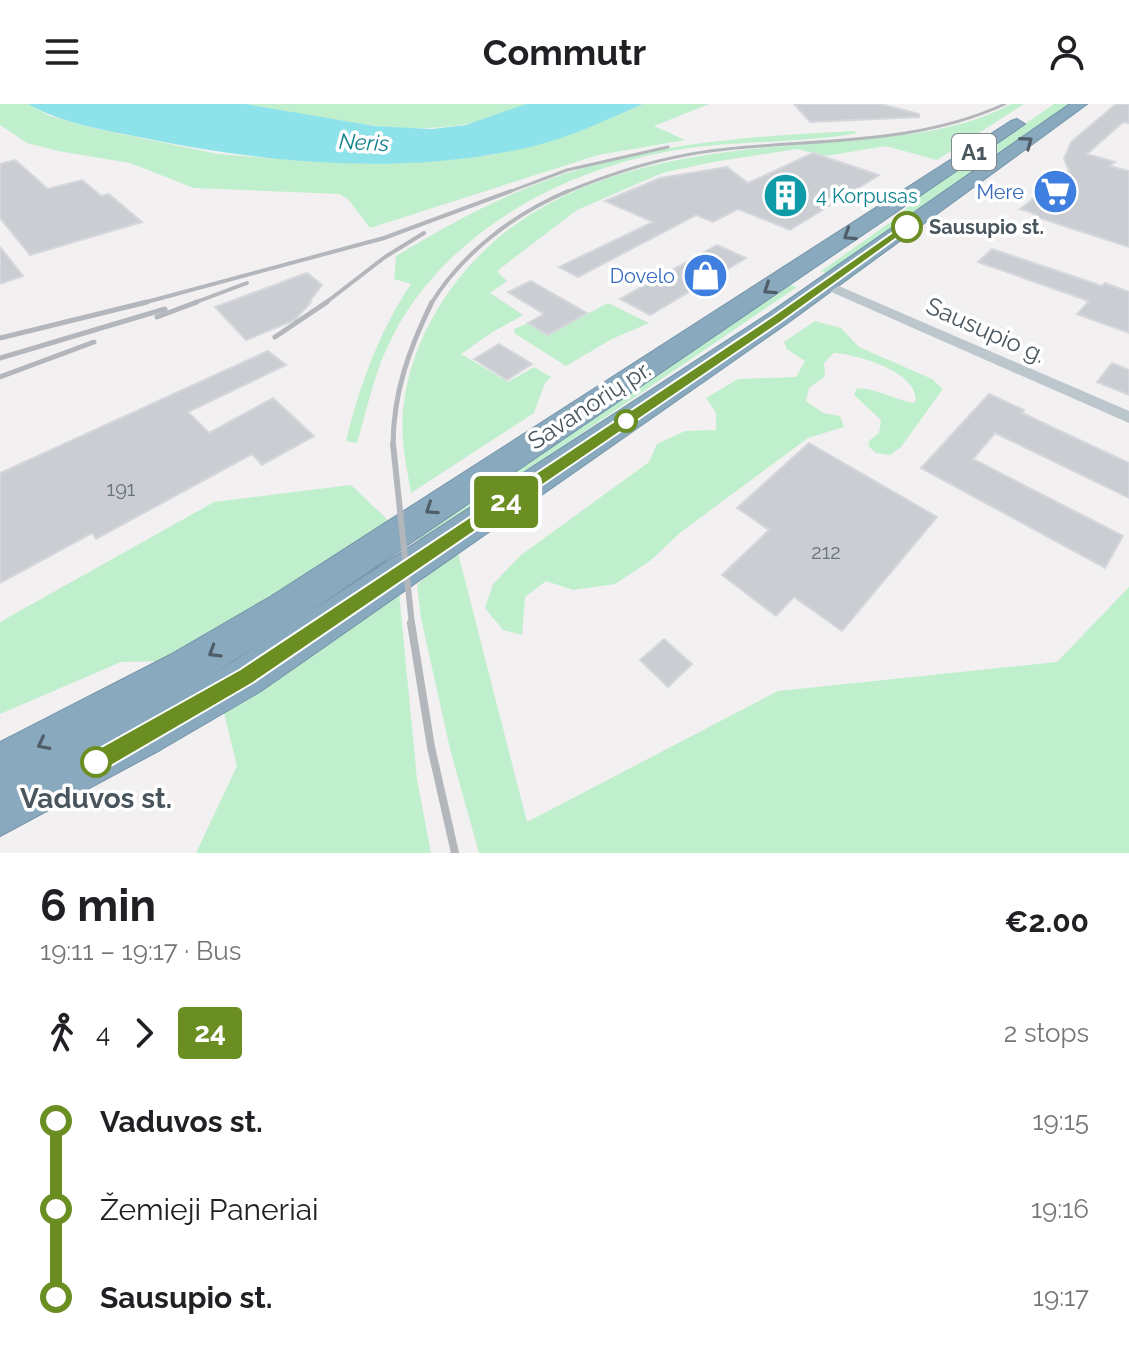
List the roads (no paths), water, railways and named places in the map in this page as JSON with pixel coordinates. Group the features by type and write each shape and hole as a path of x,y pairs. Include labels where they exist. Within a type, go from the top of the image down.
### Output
{"highway":[{"name":"Savanorių pr.","path":"0,812 133,742 246,677 825,284 1080,104"},
{"name":"Savanorių pr.","path":"0,766 184,669 283,609 1034,112"},
{"path":"796,271 825,284"}],"street":[{"name":"Sausupio g.","path":"825,284 1129,417"}],"water":[{"name":"Neris","path":"28,104 246,104 374,126 432,129 466,125 526,104 643,104 573,134 530,147 483,156 386,164 288,160 191,147 84,126"}],"railway":[{"path":"564,193 617,173 672,158 710,151 897,134 934,128 1005,104"},
{"path":"506,193 567,170 668,147"},
{"path":"141,304 384,238 511,191"},
{"path":"431,304 458,268 491,237 528,211 568,191"},
{"path":"324,304 385,257 424,233"},
{"path":"191,304 247,283"},
{"path":"141,304 147,302"},
{"path":"157,317 197,302"},
{"path":"275,337 327,302"},
{"path":"0,338 141,304"},
{"path":"393,445 399,390 416,337 431,304"},
{"path":"0,358 165,309"},
{"path":"0,377 94,342"},
{"path":"393,445 412,625"},
{"path":"411,623 431,747 455,853"}],"place":[{"name":"Mere","path":"1055,192"},
{"name":"4 Korpusas","path":"785,196"},
{"name":"Sausupio st.","path":"907,227"},
{"name":"Dovelo","path":"706,276"},
{"name":"Vaduvos st.","path":"96,762"}]}
